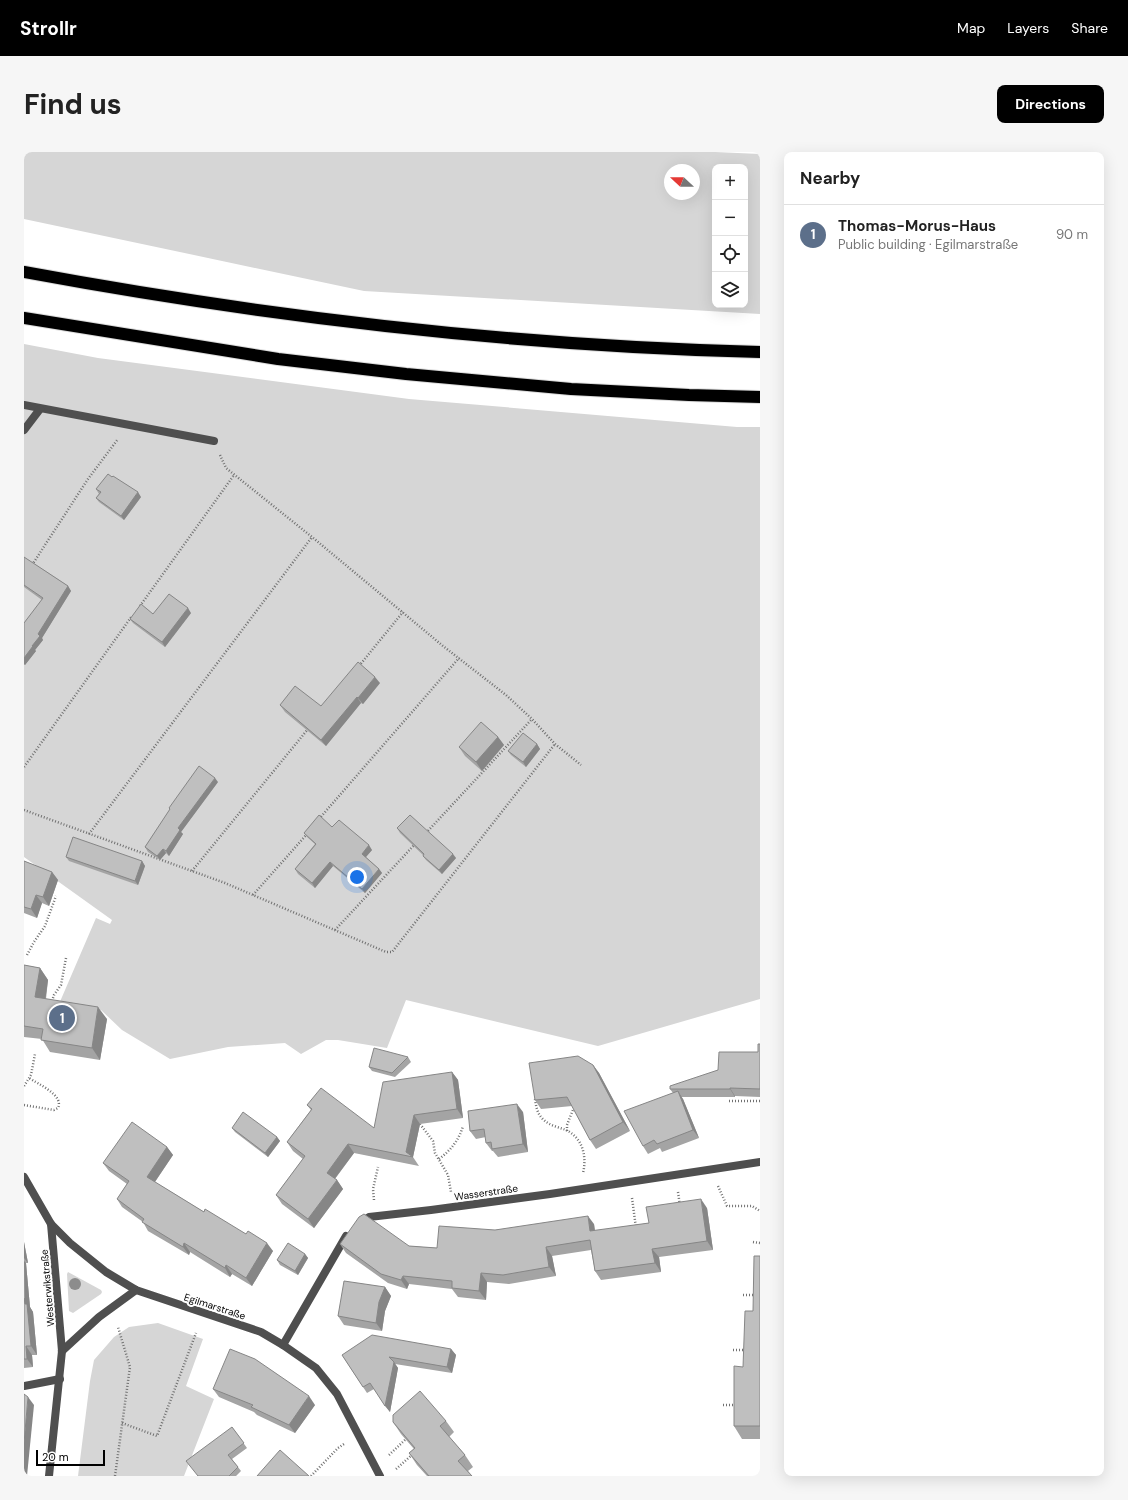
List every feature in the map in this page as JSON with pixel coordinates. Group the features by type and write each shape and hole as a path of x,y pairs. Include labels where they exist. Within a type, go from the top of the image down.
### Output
{"highway":[{"path":"24,272 173,298 407,329 516,340 676,350 760,352"},
{"path":"24,318 278,359 406,374 570,389 689,396 760,397"}],"street":[{"path":"24,405 214,440"},
{"path":"24,430 40,409"},
{"name":"Wasserstraße","path":"283,1345 343,1240 352,1229 369,1217 431,1210 760,1162"},
{"name":"Egilmarstraße","path":"24,1177 51,1224 70,1244 106,1272 136,1290 260,1332 283,1345 316,1368 337,1394 380,1476"},
{"name":"Westerwikstraße","path":"49,1476 62,1351 51,1224"},
{"path":"62,1351 99,1317 136,1290"},
{"path":"24,1386 60,1379"}],"path":[{"path":"31,567 88,479 129,424"},
{"path":"214,440 226,468 506,695 532,719 555,744 581,765"},
{"path":"24,767 234,475"},
{"path":"88,834 312,537"},
{"path":"358,668 403,612"},
{"path":"315,824 459,658"},
{"path":"426,833 532,719"},
{"path":"192,871 313,723"},
{"path":"24,810 192,871 253,895 386,952 392,952 555,744"},
{"path":"253,895 310,830"},
{"path":"335,930 420,839"},
{"path":"27,955 45,926 56,896"},
{"path":"51,1008 54,995 61,985 66,958"},
{"path":"24,1086 29,1078 35,1054"},
{"path":"24,1106 54,1110 60,1105 59,1100 55,1096 29,1078"},
{"path":"535,1094 539,1116 543,1120 574,1135 584,1149 585,1157 583,1174"},
{"path":"729,1101 760,1101"},
{"path":"568,1131 567,1125 576,1104"},
{"path":"420,1124 434,1141 436,1152 448,1175 451,1192"},
{"path":"439,1159 458,1140 463,1126"},
{"path":"375,1203 373,1189 378,1167"},
{"path":"718,1186 727,1206 752,1206 760,1211"},
{"path":"678,1192 681,1212"},
{"path":"632,1198 637,1235"},
{"path":"753,1242 760,1243"},
{"path":"744,1295 760,1295"},
{"path":"115,1476 130,1367 118,1327"},
{"path":"122,1423 157,1436 196,1333"},
{"path":"733,1350 753,1350"},
{"path":"723,1405 742,1405"},
{"path":"388,1455 406,1439"},
{"path":"311,1476 338,1448 344,1444"},
{"path":"396,1469 416,1451"}],"shaded area":[{"path":"24,152 715,152 760,154 760,314 364,291 24,219"},
{"path":"24,344 98,358 409,399 737,427 760,427 760,999 598,1046 406,1000 387,1048 338,1040 326,1040 301,1054 285,1043 228,1047 170,1059 122,1030 101,1010 59,1004 96,918 110,924 112,920 24,857"},
{"path":"68,1272 101,1290 102,1292 73,1313 69,1311"},
{"path":"158,1323 203,1339 186,1386 214,1399 184,1476 78,1476 94,1360 114,1337 129,1327"}],"building":[{"path":"108,474 138,492 121,516 96,498 101,492 96,489"},
{"path":"24,557 68,586 38,634 40,636 24,658 24,623 43,598 24,585"},
{"path":"169,594 188,608 162,642 130,619 141,604 153,614"},
{"path":"358,662 375,677 321,740 280,705 295,686 321,706"},
{"path":"481,722 498,737 476,762 459,747"},
{"path":"523,733 537,744 523,762 508,751"},
{"path":"199,766 215,778 178,828 180,830 166,851 163,849 157,856 145,847 170,809 169,808"},
{"path":"319,815 332,827 339,820 369,845 362,854 379,869 362,889 330,862 312,883 295,869 316,844 304,833"},
{"path":"410,815 453,854 439,870 423,856 424,854 397,828"},
{"path":"73,837 142,861 135,881 66,857"},
{"path":"24,861 52,872 43,897 36,895 31,909 24,907"},
{"path":"24,965 40,968 35,997 98,1007 92,1048 41,1040 43,1029 24,1026"},
{"path":"758,1044 760,1044 760,1089 670,1089 670,1086 718,1070 719,1052 758,1052"},
{"path":"374,1048 408,1057 392,1073 369,1067"},
{"path":"578,1056 593,1065 623,1122 590,1140 567,1097 535,1100 529,1063"},
{"path":"452,1072 457,1109 414,1115 406,1152 413,1157 348,1144 327,1173 337,1180 308,1219 276,1195 305,1156 287,1142 312,1109 307,1105 321,1088 374,1128 383,1082"},
{"path":"678,1091 693,1130 657,1144 654,1140 643,1146 624,1111"},
{"path":"517,1104 523,1144 492,1149 491,1142 486,1143 484,1129 470,1131 468,1111"},
{"path":"243,1112 277,1137 265,1153 232,1128"},
{"path":"132,1122 167,1147 147,1177 204,1212 205,1209 246,1234 248,1231 267,1243 246,1278 226,1265 225,1268 184,1243 183,1247 142,1222 144,1219 117,1199 129,1181 103,1163"},
{"path":"701,1199 707,1241 652,1249 655,1263 595,1271 590,1240 546,1247 549,1267 503,1275 481,1273 479,1291 452,1288 452,1281 403,1276 401,1280 381,1274 340,1244 359,1217 364,1214 409,1246 437,1248 439,1226 495,1230 588,1216 590,1231 649,1223 646,1207"},
{"path":"288,1243 305,1254 295,1271 277,1260"},
{"path":"754,1256 760,1256 760,1426 734,1426 734,1366 743,1367 745,1311 753,1311"},
{"path":"344,1281 385,1287 379,1302 376,1323 338,1316"},
{"path":"24,1298 25,1304 27,1304 31,1346 26,1346 27,1359 24,1359"},
{"path":"372,1335 451,1349 447,1367 389,1357 394,1362 385,1406 370,1383 363,1387 342,1355"},
{"path":"230,1349 255,1359 309,1396 289,1425 251,1407 253,1405 213,1389"},
{"path":"420,1391 446,1421 440,1426 465,1455 458,1461 472,1476 429,1476 409,1453 415,1448 393,1422 393,1415"},
{"path":"24,1394 28,1397 24,1443"},
{"path":"232,1427 244,1443 228,1455 238,1467 229,1476 198,1476 186,1461"},
{"path":"280,1450 309,1476 257,1476"}],"place":[{"name":"Thomas-Morus-Haus","path":"62,1018"}]}
